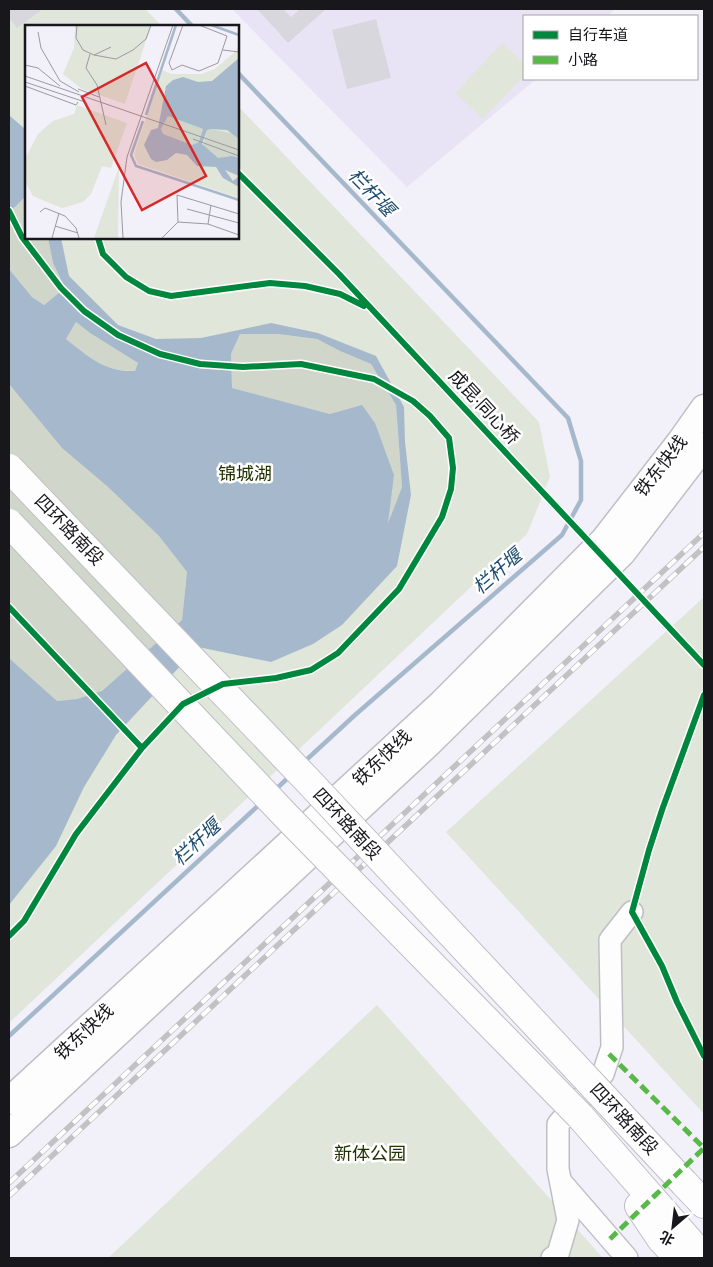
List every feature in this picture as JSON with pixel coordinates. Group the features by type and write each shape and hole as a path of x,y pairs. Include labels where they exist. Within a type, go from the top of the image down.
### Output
{"highway":[{"name":"四环路南段","path":"9,467 704,1204"},
{"name":"四环路南段","path":"9,523 286,816 580,1116 704,1258"},
{"path":"580,1116 661,1239 679,1258"}],"main road":[{"name":"铁东快线","path":"9,1101 449,696 604,540 704,408"},
{"name":"铁东快线","path":"9,1134 428,744 622,553 704,446"}],"street":[{"path":"552,1258 558,1254 568,1220 558,1169 558,1124 603,1074 612,1047 610,940 632,912"},
{"path":"561,1182 627,1258"}],"shaded area":[{"path":"232,9 615,9 609,15 523,15 523,80 535,80 407,187"},
{"path":"25,197 25,239 48,239 53,263 65,288 44,305 32,297 9,269 9,210"},
{"path":"76,322 138,363 135,371 105,366 66,339"},
{"path":"240,334 278,334 317,339 371,364 396,405 402,487 387,525 330,414 232,388 231,354"},
{"path":"9,384 62,448 108,487 159,536 187,572 182,620 102,691 77,699 57,701 9,658"}],"green space":[{"name":"锦城湖","path":"9,9 145,9 161,25 25,25 25,239 239,239 239,107 539,422 550,477 527,534 9,1023"},
{"path":"502,43 523,63 523,77 483,119 455,93"},
{"path":"704,597 704,1114 446,832"},
{"name":"新体公园","path":"377,1005 603,1258 108,1258"}],"water":[{"path":"9,115 25,129 25,197 9,210"},
{"name":"锦城湖","path":"48,239 61,239 69,276 118,325 156,339 201,338 271,323 318,333 376,356 404,407 405,442 411,495 397,566 342,625 313,644 271,662 198,647 116,735 84,787 56,846 9,905 9,658 57,701 77,699 102,691 182,620 187,572 159,536 108,487 62,448 9,384 9,269 32,297 44,305 65,288 53,263","holes":["76,322 138,363 135,371 124,371 106,366 66,339","240,334 278,334 317,339 371,364 396,405 402,487 388,523 394,475 375,423 362,405 330,414 232,388 231,354"]}],"building":[{"path":"9,9 43,9 17,28 9,18"},
{"path":"257,9 283,9 291,17 300,9 326,9 288,43"},
{"path":"376,19 391,78 347,89 332,30"}],"waterway":[{"name":"栏杆堰","path":"176,9 191,25"},
{"name":"栏杆堰","path":"239,74 568,418 581,461 581,500 562,535 355,715 303,763"},
{"name":"栏杆堰","path":"274,791 290,776"},
{"name":"栏杆堰","path":"9,1036 261,803"}],"railway":[{"path":"9,1183 704,533"},
{"path":"9,1196 704,547"}],"marked path":[{"path":"609,1054 704,1148 610,1239"}],"cycle path":[{"name":"成昆·同心桥","path":"239,174 339,274 704,665"},
{"path":"9,211 22,237 61,288 84,311 118,335 160,354 200,364 243,367 301,364 374,379 413,401 430,416 449,438 453,468 451,489 442,517 399,589 338,653 311,670 276,678 223,684 183,704 142,748 76,834 24,921 9,936"},
{"path":"98,239 103,254 126,277 149,291 171,296 270,283 305,286 340,294 364,306"},
{"path":"9,607 142,748"},
{"path":"704,695 662,810 632,912 662,966 677,1002 704,1056"}]}
